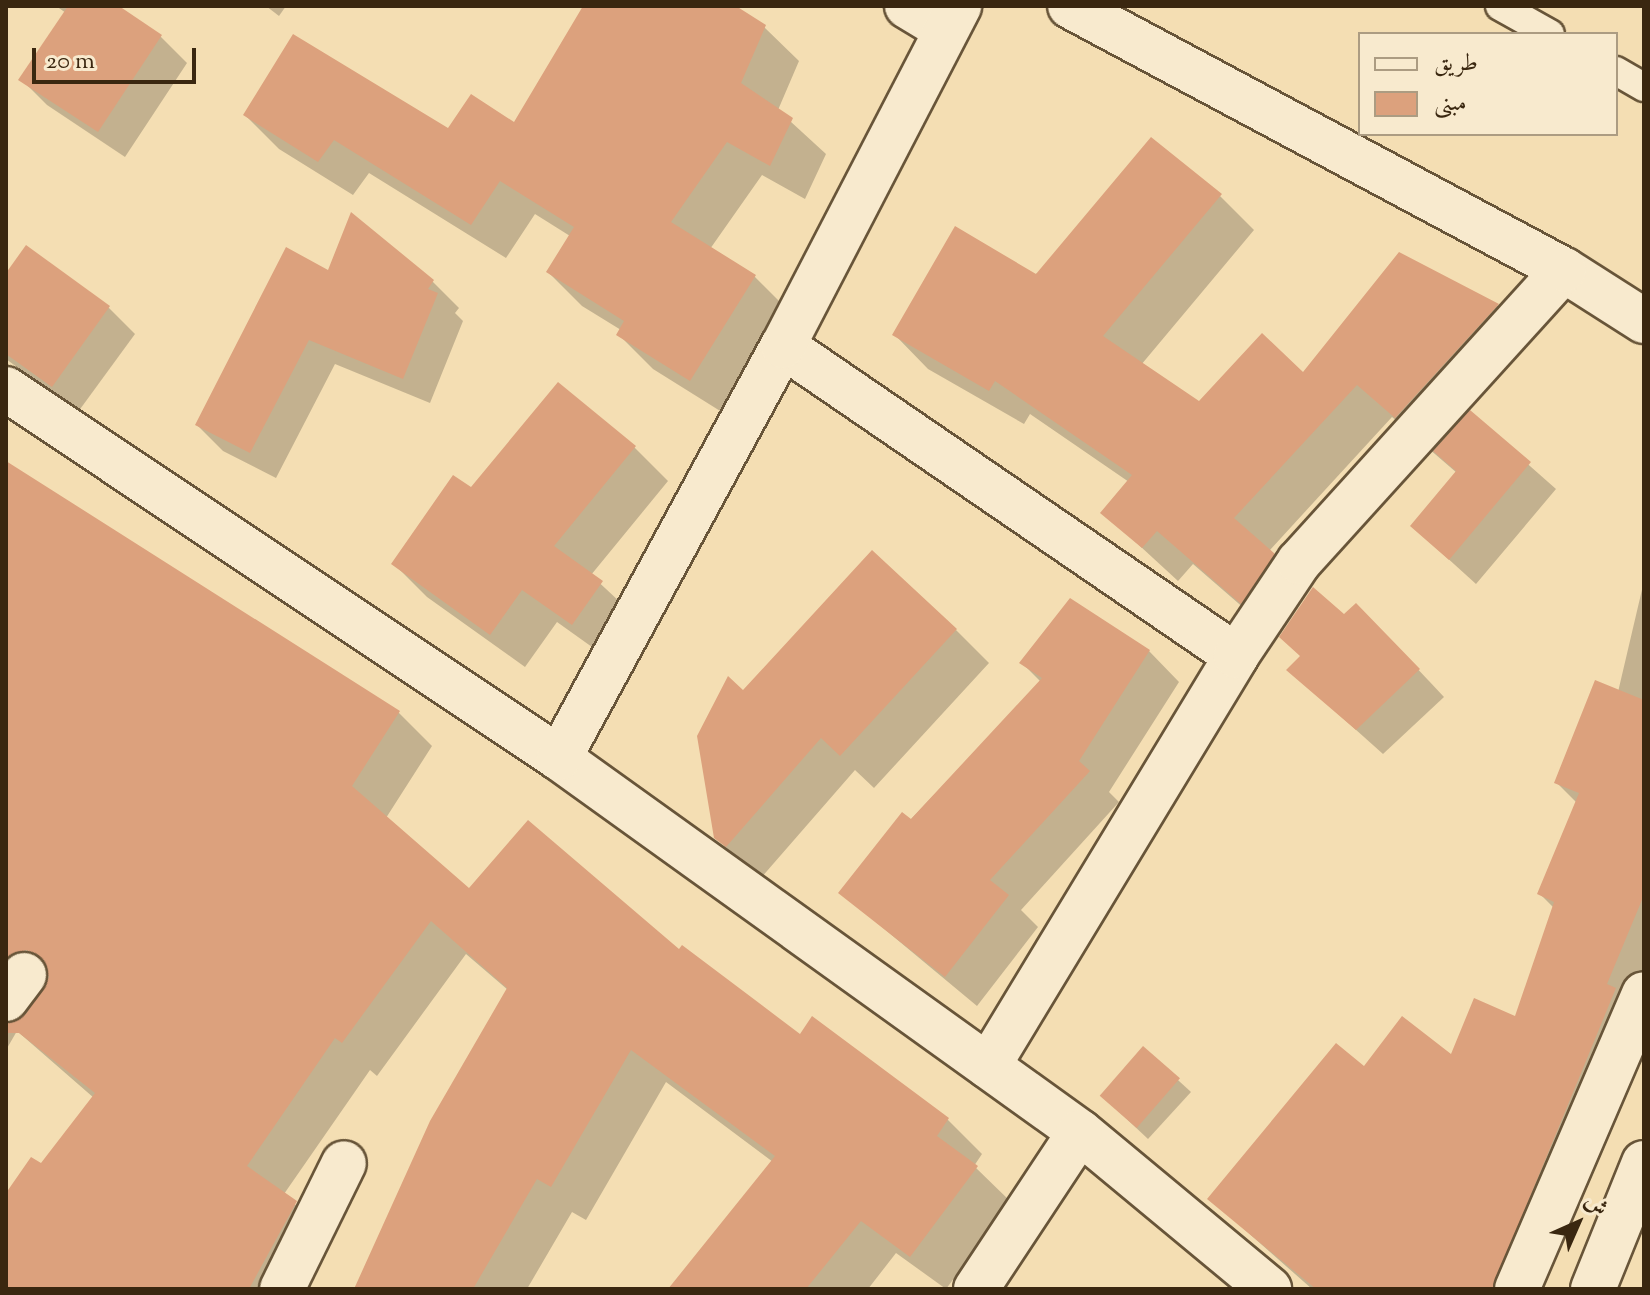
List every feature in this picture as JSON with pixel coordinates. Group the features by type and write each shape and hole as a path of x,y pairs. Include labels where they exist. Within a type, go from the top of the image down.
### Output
{"street":[{"path":"559,758 783,346 952,18 907,6"},
{"path":"1070,6 1564,270 1644,321"},
{"path":"988,1066 1236,656 1299,562 1564,270"},
{"path":"783,346 1236,656"},
{"path":"6,389 559,758 1080,1132 1269,1289"},
{"path":"1517,1289 1644,994"},
{"path":"976,1289 1080,1132"},
{"path":"282,1289 344,1163"},
{"path":"1593,1289 1644,1163"}],"lane":[{"path":"1500,6 1546,32"},
{"path":"1618,72 1644,87"}],"building":[{"path":"68,6 119,6 162,35 98,132 18,80"},
{"path":"583,6 736,6 766,25 741,83 793,118 770,166 727,142 671,222 756,275 690,381 616,335 624,321 546,272 574,227 500,181 471,225 334,140 318,162 243,115 293,34 448,128 471,94 514,122"},
{"path":"1151,137 1222,194 1103,336 1199,401 1262,333 1303,372 1399,252 1499,304 1395,418 1357,385 1234,518 1275,554 1241,604 1157,531 1142,548 1100,513 1132,475 995,381 989,391 892,335 955,226 1036,274"},
{"path":"351,212 434,280 428,289 438,293 403,379 309,340 250,453 195,425 286,247 328,270"},
{"path":"26,245 110,306 52,387 6,354 6,273"},
{"path":"558,382 636,446 554,546 603,581 572,625 522,590 490,635 391,564 453,475 471,487"},
{"path":"1470,410 1531,462 1449,560 1410,526 1456,471 1433,451"},
{"path":"6,461 400,711 352,786 469,888 528,820 679,949 682,945 800,1034 812,1016 949,1118 937,1136 978,1166 910,1257 861,1221 806,1289 668,1289 775,1156 631,1050 551,1187 537,1179 473,1289 354,1289 430,1121 507,988 431,921 342,1043 335,1038 247,1166 297,1201 249,1289 6,1289 6,1193 31,1157 41,1163 95,1093 19,1033 6,1033 6,1024 26,1014 49,977 38,955 26,950 6,958"},
{"path":"872,550 957,629 840,756 821,738 726,847 714,838 697,736 728,676 743,690"},
{"path":"1313,587 1344,614 1356,603 1420,669 1356,730 1286,670 1300,656 1279,637"},
{"path":"1070,598 1150,650 1079,761 1090,771 990,880 1009,895 945,977 838,893 902,812 911,819 1042,678 1019,663"},
{"path":"1595,680 1644,700 1644,895 1607,984 1616,988 1492,1289 1316,1289 1207,1199 1336,1043 1364,1066 1402,1016 1451,1054 1474,998 1515,1016 1554,902 1537,894 1579,793 1554,783"},
{"path":"1143,1046 1180,1078 1137,1128 1100,1096"}]}
